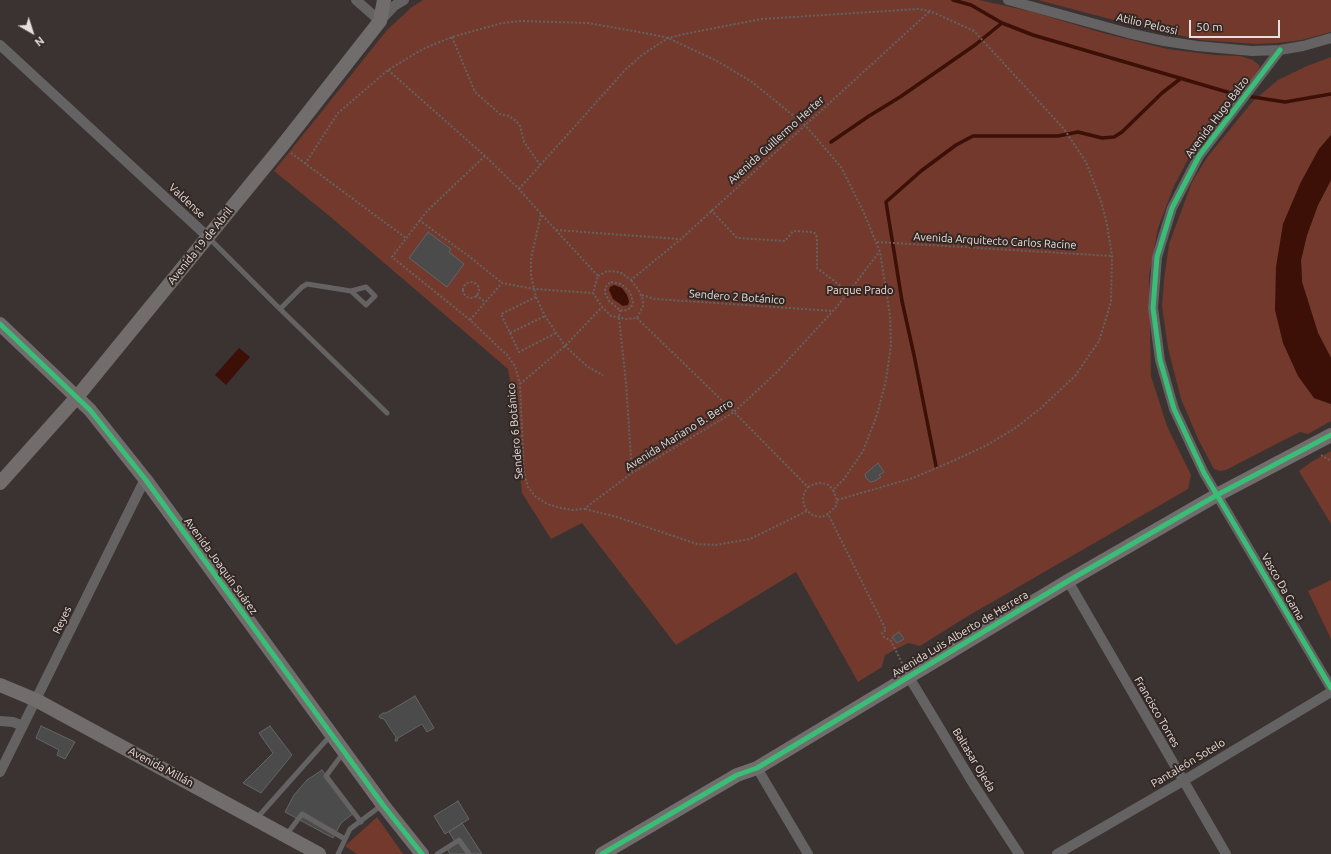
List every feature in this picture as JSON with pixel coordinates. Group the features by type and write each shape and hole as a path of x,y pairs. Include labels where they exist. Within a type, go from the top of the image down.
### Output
{"street":[{"path":"356,0 380,21 394,6 404,0"},
{"name":"Avenida 19 de Abril","path":"0,483 77,397 380,21 384,0"},
{"name":"Atilio Pelossi","path":"1008,0 1128,33 1164,41 1226,49 1280,50 1303,46 1331,38"},
{"name":"Valdense","path":"0,45 208,236"},
{"name":"Avenida Hugo Balzo","path":"1217,495 1204,473 1174,409 1160,360 1153,308 1157,257 1172,208 1198,156 1280,50"},
{"name":"Avenida Joaquín Suárez","path":"0,324 90,410 146,479 383,805 422,854"},
{"name":"Avenida Luis Alberto de Herrera","path":"602,854 736,775 757,768 1068,581 1217,495 1327,437"},
{"name":"Reyes","path":"0,772 146,479"},
{"name":"Vasco Da Gama","path":"1217,495 1331,688"},
{"name":"Francisco Torres","path":"1068,581 1226,854"},
{"name":"Baltasar Ojeda","path":"909,677 974,785 1019,854"},
{"name":"Avenida Millán","path":"0,685 36,700 319,854"},
{"name":"Pantaleón Sotelo","path":"1057,854 1183,781 1331,692"},
{"path":"0,721 13,722 23,726"},
{"path":"757,768 808,854"},
{"name":"Avenida Luis Alberto de Herrera","path":"621,854 742,783 757,768"},
{"name":"Avenida Joaquín Suárez","path":"407,836 416,854"}],"lane":[{"name":"Valdense","path":"208,236 280,309 387,413"},
{"path":"280,309 302,286 307,284 351,291"},
{"path":"257,819 331,734"},
{"path":"344,752 326,776 361,822"},
{"path":"338,854 350,830 383,805"},
{"path":"286,836 302,814 345,840"},
{"path":"437,854 460,840 469,854"}],"path":[{"path":"519,189 626,69 642,55 668,38 762,19 918,9 930,11 974,31 1048,110 1064,129 1086,162 1101,200 1107,224 1112,256 1111,302 1099,341 1075,376 1041,408 1014,429 985,446 913,478 837,500"},
{"path":"485,156 419,220 406,238 304,164 338,113 388,70 423,49 452,38 502,23 521,21 588,23 668,38 717,61 752,82 805,125 841,167 877,242 880,252 890,315 891,345 886,380 877,415 863,451 844,479 833,490"},
{"path":"452,38 475,92 500,114 509,116 516,121 520,126 524,142 541,166"},
{"path":"388,70 485,156 519,189 598,276"},
{"path":"711,210 737,238 785,241 793,231 813,232 816,234 817,238 817,268 849,292"},
{"path":"541,214 531,258 531,276 536,297 545,316 565,346 588,366 603,375"},
{"path":"419,220 470,257 502,283 534,289 593,293"},
{"path":"555,230 681,239"},
{"path":"637,318 643,306 642,295 632,280 620,272 607,271 598,276 593,293 602,307 611,316 619,318 637,318 734,412 808,487"},
{"path":"471,282 476,284 478,288 476,295 472,298 466,296 463,289 465,285 471,282"},
{"path":"611,282 621,284 627,289 631,296 633,306 628,310 620,310 611,304 605,293 607,285 611,282"},
{"path":"470,320 502,283"},
{"path":"476,295 485,302"},
{"path":"536,297 501,314 519,352 556,333"},
{"path":"520,384 565,346 602,307"},
{"path":"620,310 619,318 626,383 632,473"},
{"path":"510,333 545,316"},
{"path":"822,483 829,485 833,490 837,500 836,506 828,514 822,517 816,516 807,511 803,499 804,493 808,487 814,484 822,483"},
{"path":"584,509 617,517 697,544 716,545 750,540 807,511"},
{"path":"828,514 886,630 882,633 884,637 891,641 909,677"}],"green space":[{"name":"Parque Prado","path":"423,0 979,0 1033,12 1103,33 1167,49 1215,55 1240,56 1253,60 1260,66 1256,75 1219,117 1193,150 1174,186 1158,228 1149,276 1151,376 1167,426 1191,475 1188,489 968,616 920,646 908,643 885,655 882,667 858,682 796,572 676,645 582,523 551,539 522,493 513,398 508,369 333,219 274,171 387,30 412,7"},
{"path":"1038,0 1331,0 1331,32 1302,40 1278,43 1256,44 1200,40"},
{"path":"1331,57 1331,135 1319,149 1301,182 1283,224 1314,398 1331,404 1331,421 1308,434 1300,432 1226,470 1220,471 1214,469 1199,441 1181,399 1168,348 1162,306 1169,244 1192,182 1208,156 1253,101 1278,80 1307,66"},
{"path":"1331,180 1331,358 1318,333 1302,282 1301,260 1307,235 1318,205"},
{"path":"1331,451 1331,524 1299,471 1311,462"},
{"path":"1331,580 1331,639 1308,591"},
{"path":"377,817 403,854 357,854 345,846"}],"shaded area":[{"path":"1331,135 1331,180 1318,205 1307,235 1301,260 1302,282 1318,333 1331,358 1331,404 1314,398 1298,376 1283,343 1275,310 1276,267 1283,224 1301,182 1319,149"},
{"path":"614,285 622,288 627,295 629,301 628,305 623,306 613,299 609,290 610,287"},
{"path":"239,348 250,357 226,385 215,375"}],"building":[{"path":"428,232 451,249 449,252 464,264 447,287 409,258"},
{"path":"878,463 884,472 879,475 881,477 870,482 866,478 865,474"},
{"path":"899,632 904,639 897,643 892,637"},
{"path":"415,696 434,728 427,732 422,724 395,741 396,737 384,719 380,718 379,716"},
{"path":"41,726 75,742 65,759 57,755 59,750 36,738"},
{"path":"270,726 292,755 261,793 243,783 273,753 259,733"},
{"path":"322,770 355,812 341,823 333,838 285,812 294,795 307,780"},
{"path":"458,801 469,819 445,834 434,816"},
{"path":"462,823 482,854 450,854 447,849 456,843 449,832"}],"waterway":[{"path":"953,0 971,5 1002,23 1033,35 1234,94 1285,102 1331,94"},
{"path":"831,142 900,97 975,45 1002,23"},
{"path":"936,466 902,301 886,202 921,171 956,145 973,136 1058,136 1078,132 1102,138 1114,137 1122,132 1162,93 1180,79"}],"cycle path":[{"path":"1280,50 1199,156 1172,208 1157,257 1153,308 1160,360 1174,409 1204,473 1331,688"},
{"path":"0,324 90,410 145,479 383,805 422,854"},
{"path":"602,854 737,775 757,768 1068,581 1217,495 1331,435"}]}
